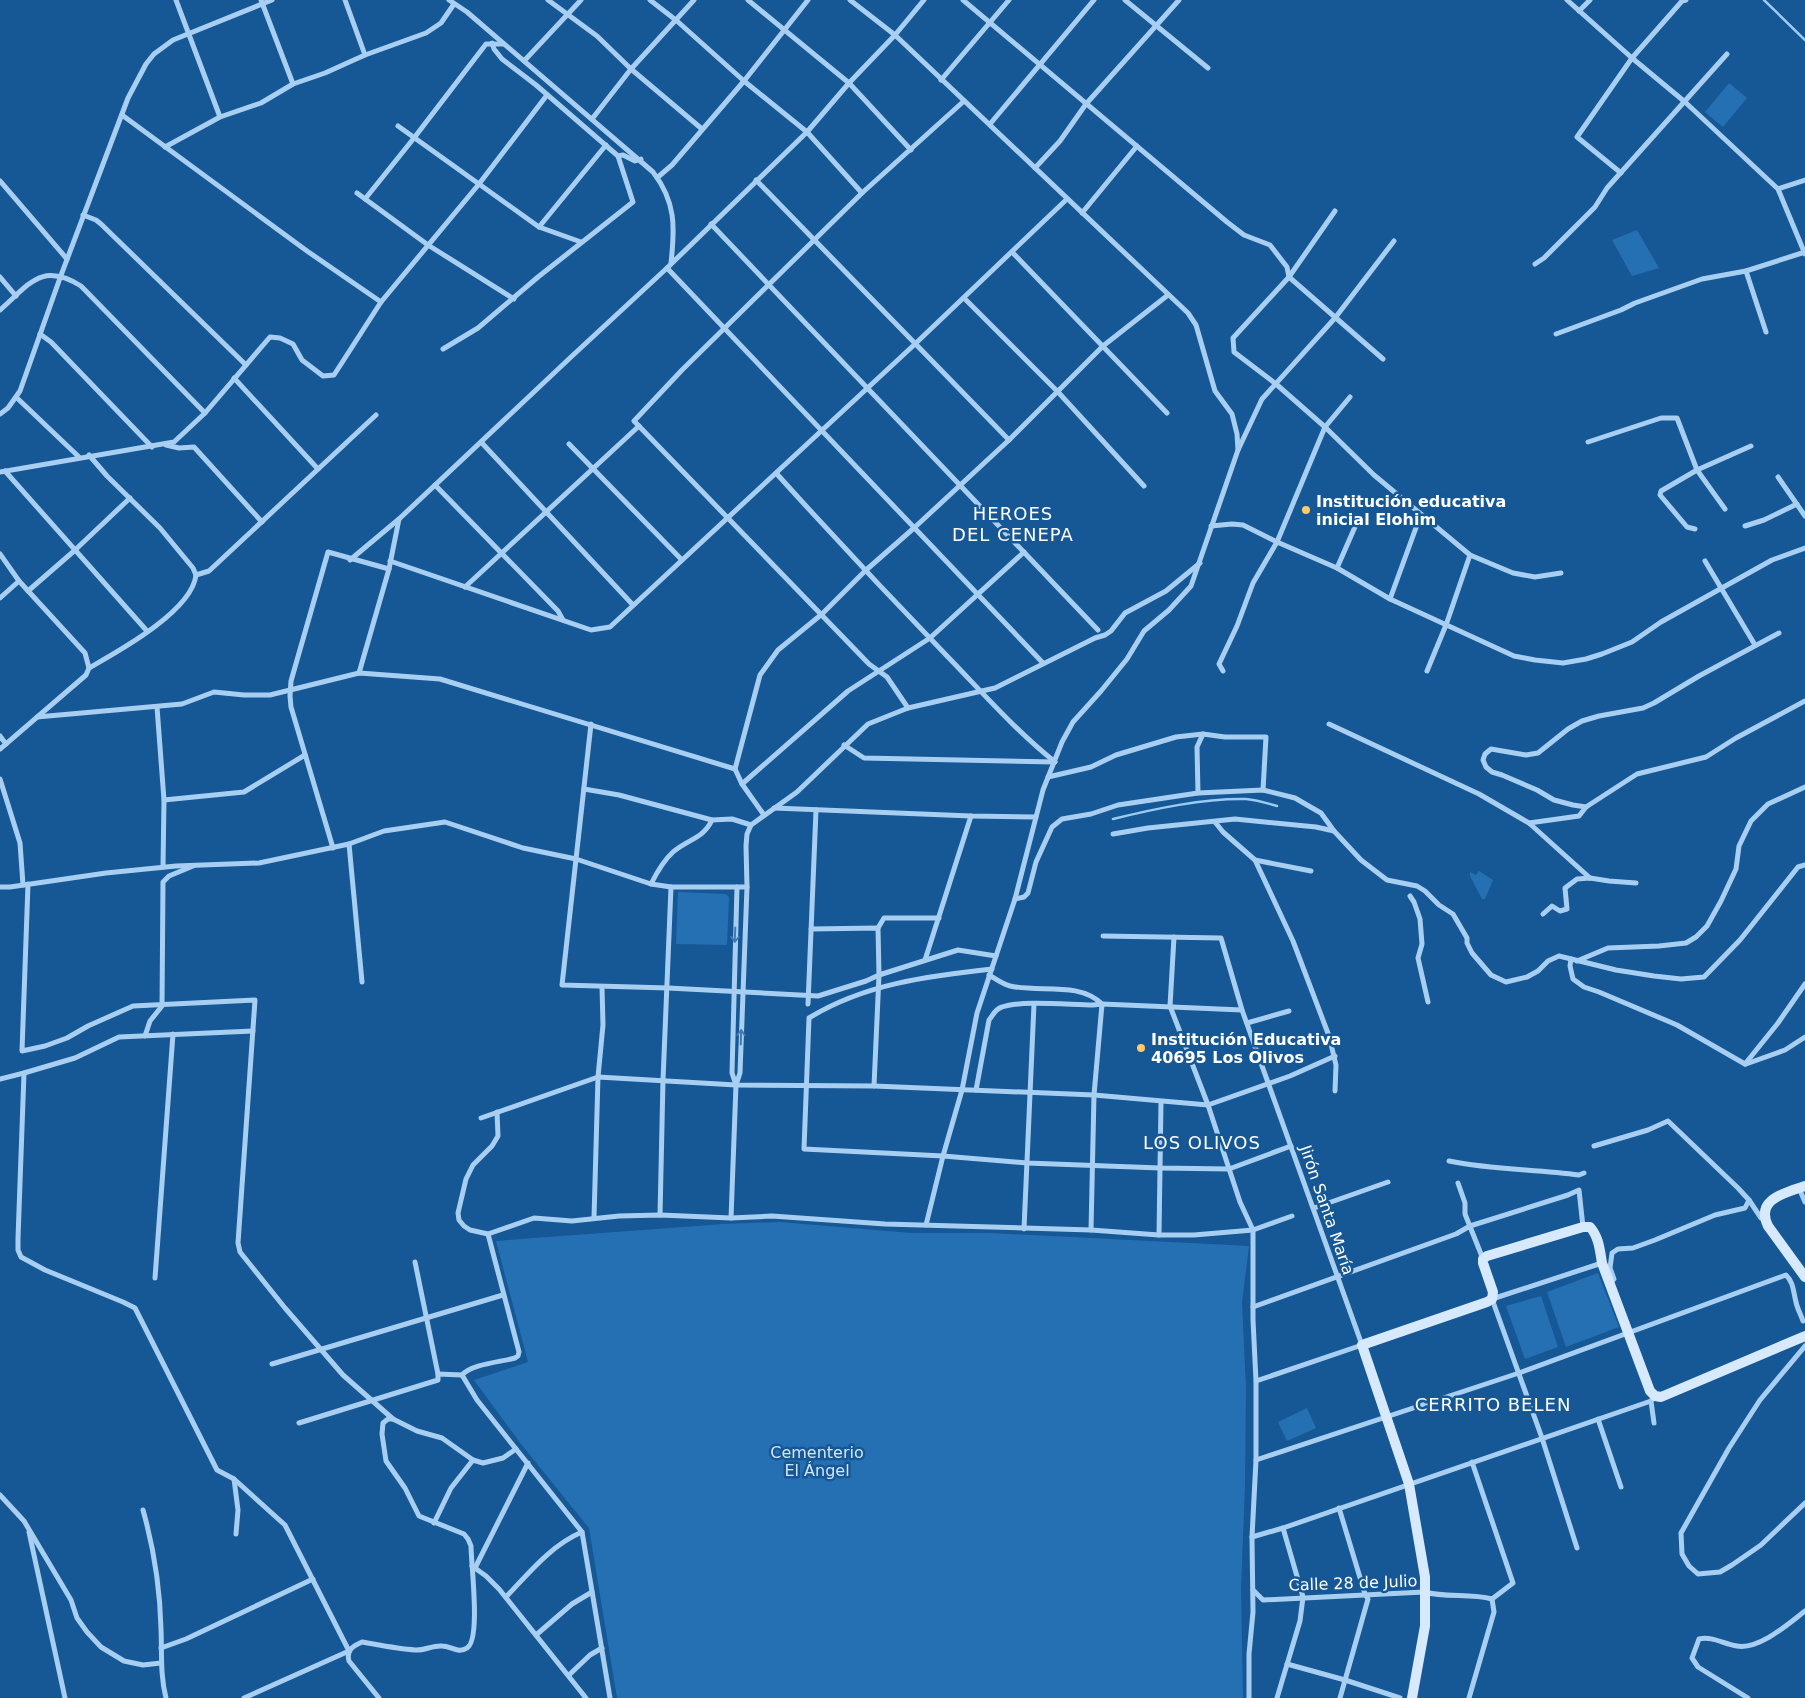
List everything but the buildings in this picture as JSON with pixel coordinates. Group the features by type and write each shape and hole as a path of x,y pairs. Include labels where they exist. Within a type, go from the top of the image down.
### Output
{"street":[{"path":"176,0 220,117"},
{"path":"0,414 8,408 20,390 128,98 150,59 173,40 262,2 272,0"},
{"path":"345,0 364,55"},
{"path":"449,0 467,12 640,159 658,177 669,197 674,235 671,263"},
{"path":"548,0 597,36 631,69 702,129"},
{"path":"524,61 581,0"},
{"path":"650,0 677,21 744,81 807,132 862,193"},
{"path":"592,119 631,69 677,21 694,0"},
{"path":"748,0 849,83 911,150"},
{"path":"658,177 672,165 744,81 808,0"},
{"path":"850,0 895,34 941,80 990,124 1188,313 1196,325 1215,390 1232,414 1237,434 1238,450"},
{"path":"350,560 436,485 667,268 807,132 924,0"},
{"path":"964,0 1227,222 1244,235 1270,245 1287,267 1289,277 1383,359"},
{"path":"941,80 1010,0"},
{"path":"990,124 1094,0"},
{"path":"1125,0 1208,68"},
{"path":"1034,168 1060,141 1086,104 1179,0"},
{"path":"1556,334 1702,279 1746,271 1805,253 1778,189 1685,102 1567,0"},
{"path":"1579,10 1590,0"},
{"path":"1621,173 1577,137 1632,58 1682,1 1686,0"},
{"path":"262,2 293,84"},
{"path":"165,147 220,117 261,103 293,84 325,73 364,55 426,33 441,23 454,4"},
{"path":"443,349 478,328 538,277 633,202 618,156 536,85 502,59 492,43"},
{"path":"365,199 486,44 504,44"},
{"path":"1535,264 1544,258 1595,207 1607,188 1727,54"},
{"path":"536,85 542,77"},
{"path":"2,471 174,442 205,413 270,337 280,338 292,344 302,360 316,372 323,376 334,376 381,302 478,184 546,95"},
{"path":"908,708 887,677 878,672 792,586 634,421 682,370 862,193 964,101"},
{"path":"122,115 307,251 381,302"},
{"path":"398,126 539,227 582,242"},
{"path":"539,227 606,145"},
{"path":"1082,213 1137,146"},
{"path":"618,156 623,155 635,161 640,159"},
{"path":"756,180 1009,440"},
{"path":"1778,189 1805,180"},
{"path":"0,181 67,259"},
{"path":"357,193 428,245 514,299"},
{"path":"390,561 591,630 610,627 915,344 1067,199"},
{"path":"1335,211 1289,277 1233,338 1234,352 1276,384 1374,475 1470,555 1513,573 1535,577 1561,573"},
{"path":"83,216 96,220 101,224 246,365"},
{"path":"712,224 1098,630"},
{"path":"926,1225 962,1090 977,1013 1015,899 1048,777 1062,742 1073,722 1102,691 1144,631 1169,610 1191,586 1238,450 1262,399 1335,318 1394,242"},
{"path":"1012,252 1167,413"},
{"path":"667,268 1043,663"},
{"path":"1746,271 1766,332"},
{"path":"0,310 39,277 49,275 73,281 81,286 205,413"},
{"path":"0,277 16,296"},
{"path":"764,815 742,784 735,770 760,675 778,650 822,614 865,571 1009,440 1102,346 1168,295"},
{"path":"964,298 1058,392 1144,486"},
{"path":"40,334 51,342 152,447"},
{"path":"234,378 318,469"},
{"path":"16,397 79,457"},
{"path":"1223,672 1219,664 1238,626 1253,583 1277,542 1325,428 1350,397"},
{"path":"196,575 209,570 376,415"},
{"path":"1588,442 1614,435 1660,418 1677,418 1697,470 1725,510"},
{"path":"465,587 639,426"},
{"path":"481,442 633,605"},
{"path":"165,444 179,448 194,447 262,522"},
{"path":"569,444 682,560"},
{"path":"1694,529 1687,527 1660,495 1661,491 1697,470 1751,446"},
{"path":"0,749 86,675 89,668 119,651 173,611 185,599 196,581 196,575 160,528 89,455"},
{"path":"2,471 146,632"},
{"path":"776,473 865,571 982,692 1042,752 1055,762"},
{"path":"1778,477 1805,516"},
{"path":"436,485 558,611 563,621"},
{"path":"28,591 130,498"},
{"path":"1744,526 1764,520 1797,504"},
{"path":"1390,599 1421,514"},
{"path":"359,673 389,569 399,519"},
{"path":"1337,568 1358,520"},
{"path":"1212,526 1232,524 1243,526 1337,568 1390,599 1514,656 1563,663 1586,659 1632,642 1661,622 1772,560 1805,548"},
{"path":"333,848 291,707 290,691 292,681 328,552 350,560 389,569"},
{"path":"742,784 848,692 930,638 1024,552"},
{"path":"0,554 19,581 85,653 89,668"},
{"path":"1428,671 1470,555"},
{"path":"1704,561 1754,645"},
{"path":"731,1218 736,1085 740,1072 747,887 746,846 747,834 751,825 798,792 844,745 868,724 908,708 995,688 1094,638 1106,635 1125,613 1166,591 1200,563"},
{"path":"0,598 19,581"},
{"path":"1586,807 1554,800 1537,790 1492,772 1486,767 1483,760 1484,754 1490,749 1526,756 1538,753 1568,729 1582,721 1643,708 1754,645 1779,633"},
{"path":"37,717 182,704 214,692 270,695 359,673 440,679 591,724 735,770"},
{"path":"1529,822 1579,816 1586,807 1638,774 1706,757 1736,738 1805,701"},
{"path":"157,707 164,800 163,867"},
{"path":"591,724 562,985 668,988 818,996 958,950 996,957"},
{"path":"1329,724 1479,794 1529,822 1590,878"},
{"path":"1048,777 1091,767 1116,755 1176,737 1203,734 1226,737 1266,738 1263,790"},
{"path":"1198,793 1197,747 1203,734"},
{"path":"0,736 6,744"},
{"path":"844,745 864,758 1055,762"},
{"path":"164,800 244,792 305,755"},
{"path":"0,779 20,843 26,885 22,1051 45,1046 67,1038 88,1026 133,1006 255,1000 238,1243 240,1252 343,1375 393,1420 417,1431 442,1438 472,1460 483,1463 503,1458 516,1449"},
{"path":"1805,787 1768,804 1751,821 1740,846 1736,869 1721,901 1707,926 1696,937 1686,943 1608,948 1574,960 1570,966 1573,979 1584,988 1599,992 1677,1025 1745,1064 1785,1050 1805,1037"},
{"path":"584,789 619,795 712,820 732,819 751,825"},
{"path":"1015,899 1024,897 1028,893 1036,862 1052,827 1062,819 1091,814 1118,805 1198,793 1263,790 1294,798 1321,814 1361,860 1387,880 1417,886 1425,891 1439,905 1454,914 1467,938 1467,943 1472,953 1491,975 1506,982 1527,977 1538,971 1554,957 1559,956 1616,970 1681,979 1704,977 1740,940 1798,867 1805,865"},
{"path":"774,808 1036,817"},
{"path":"808,1004 816,810"},
{"path":"925,960 971,816"},
{"path":"1113,834 1187,823 1235,819 1316,827 1334,831"},
{"path":"651,884 662,863 674,851 707,830 712,820"},
{"path":"0,887 163,867 259,863 349,844 384,831 445,822 523,848 576,859 651,884 672,887 747,887"},
{"path":"1215,822 1223,832 1255,860 1293,940 1329,1036 1336,1065 1335,1091"},
{"path":"349,844 362,982"},
{"path":"1255,860 1311,870"},
{"path":"145,1036 150,1021 162,1006 163,882 169,876 195,865"},
{"path":"1543,914 1552,906 1560,911 1567,909 1565,888 1577,879 1590,878 1636,883"},
{"path":"736,1085 732,1073 737,886"},
{"path":"660,1215 672,887"},
{"path":"1410,896 1420,919 1422,944 1418,958 1428,1002"},
{"path":"874,1086 879,987 878,928 884,918 939,918"},
{"path":"812,929 878,928"},
{"path":"1103,936 1174,937 1170,1006 1208,1105 1240,1202 1252,1230 1256,1460 1252,1537 1253,1590 1249,1698"},
{"name":"Jirón Santa María","path":"1174,937 1221,938 1242,1010 1362,1345"},
{"path":"992,969 935,975 879,987 837,1002 809,1018 804,1149 943,1156 1027,1163 1229,1169 1292,1146"},
{"path":"989,975 1011,986 1076,991 1094,996 1102,1004"},
{"path":"1745,1064 1778,1023 1805,984"},
{"path":"594,1218 598,1077 603,1025 602,987"},
{"path":"1024,1229 1034,1004"},
{"path":"1091,1230 1094,1166 1094,1095 1102,1004"},
{"path":"976,1090 989,1020 995,1011 1008,1006 1102,1004 1242,1010"},
{"path":"1248,1024 1289,1011"},
{"path":"0,1078 24,1074 75,1058 119,1037 253,1032"},
{"path":"155,1278 173,1034"},
{"path":"481,1118 598,1077 736,1085 874,1086 1030,1094 1094,1095 1208,1105 1290,1076 1334,1056"},
{"path":"24,1074 18,1250 21,1257 45,1270 135,1308 217,1470 234,1479 286,1525 349,1651 349,1661 378,1698"},
{"path":"1159,1235 1161,1102"},
{"path":"497,1112 498,1136 492,1146 473,1165 466,1179 458,1213 459,1220 464,1226 470,1230 488,1234 534,1218 572,1221 660,1215 731,1218 772,1216 885,1224 1091,1230 1159,1235 1252,1230 1292,1216"},
{"path":"1594,1146 1648,1130 1668,1121 1749,1200 1756,1213 1761,1218 1765,1218"},
{"path":"1449,1161 1579,1175 1584,1173"},
{"path":"1314,1208 1388,1182"},
{"path":"1458,1183 1465,1203 1465,1214 1483,1259 1492,1292 1492,1299 1542,1438 1577,1548"},
{"path":"1805,1202 1802,1187 1769,1201 1764,1209 1765,1218 1805,1277"},
{"path":"1253,1307 1456,1234 1470,1226 1568,1196 1579,1190 1583,1226"},
{"path":"1610,1283 1614,1280 1610,1268 1612,1253 1618,1249 1633,1248 1715,1215 1744,1208 1749,1200"},
{"path":"1483,1259 1487,1256 1583,1226 1590,1227 1600,1246 1602,1263 1653,1399 1654,1423"},
{"path":"438,1374 462,1375 466,1371 477,1367 518,1356 488,1234"},
{"path":"299,1423 438,1380 415,1262"},
{"path":"1256,1381 1602,1263"},
{"path":"1256,1460 1519,1373 1786,1275 1794,1289 1796,1302 1803,1321"},
{"path":"272,1364 503,1295"},
{"path":"1252,1537 1283,1528 1661,1397 1805,1336"},
{"path":"1362,1345 1409,1484 1425,1577 1425,1626 1412,1698"},
{"path":"1805,1346 1760,1400 1729,1448 1681,1533 1682,1554 1689,1566 1698,1574 1720,1572 1761,1546 1805,1503"},
{"path":"462,1375 477,1400 582,1532 610,1698"},
{"path":"244,1698 349,1651 362,1642 416,1650 439,1645 458,1651 467,1649 472,1645 475,1606 474,1567 471,1546 464,1534 419,1516 405,1488 386,1461 382,1434 383,1423 388,1419 393,1420"},
{"path":"1598,1419 1621,1487"},
{"path":"434,1523 451,1488 472,1460"},
{"path":"1469,1698 1494,1612 1492,1599 1513,1583 1472,1462"},
{"path":"474,1567 528,1463"},
{"path":"234,1479 238,1510 236,1534"},
{"path":"0,1495 29,1528 71,1600 77,1618 86,1632 101,1647 124,1661 143,1665 161,1663"},
{"path":"1339,1508 1368,1599 1340,1698"},
{"path":"143,1510 159,1586 161,1663 166,1698"},
{"path":"29,1528 66,1698"},
{"path":"1277,1698 1300,1621 1303,1598 1283,1528"},
{"path":"506,1597 547,1555 573,1536 582,1532"},
{"path":"474,1567 486,1576 506,1597 586,1698"},
{"path":"161,1648 186,1639 313,1580"},
{"name":"Calle 28 de Julio","path":"1253,1590 1263,1600 1424,1592 1437,1596 1483,1596 1492,1599"},
{"path":"536,1635 572,1604 592,1592"},
{"path":"1748,1698 1698,1667 1692,1658 1699,1639 1706,1637 1737,1647 1751,1646 1782,1629 1805,1611"},
{"path":"569,1675 590,1655 602,1648"},
{"path":"1287,1664 1400,1698"}],"green space":[{"path":"1729,83 1747,98 1723,127 1705,112"},
{"path":"1637,230 1659,268 1632,276 1612,240"},
{"path":"1479,871 1493,880 1485,899 1482,899 1470,876 1470,872 1476,875"},
{"path":"678,892 726,894 729,897 727,945 676,944"},
{"name":"Cementerio El Ángel","path":"780,1222 911,1233 990,1233 1249,1246 1242,1302 1246,1389 1241,1589 1243,1698 617,1698 589,1528 521,1444 474,1380 528,1362 496,1241 723,1224"},
{"path":"1598,1273 1619,1327 1566,1347 1547,1292"},
{"path":"1541,1296 1558,1347 1525,1359 1506,1306"},
{"path":"1307,1408 1316,1428 1287,1441 1278,1422"}],"waterway":[{"path":"1764,0 1805,40"},
{"path":"1113,819 1162,808 1213,800 1246,799 1277,806"}],"place":[{"name":"Institución educativa inicial Elohim","path":"1306,510"},
{"name":"Institución Educativa 40695 Los Olivos","path":"1141,1048"}],"district":[{"name":"HEROES DEL CENEPA","path":"1013,523"},
{"name":"LOS OLIVOS","path":"1202,1142"},
{"name":"CERRITO BELEN","path":"1493,1404"}]}
